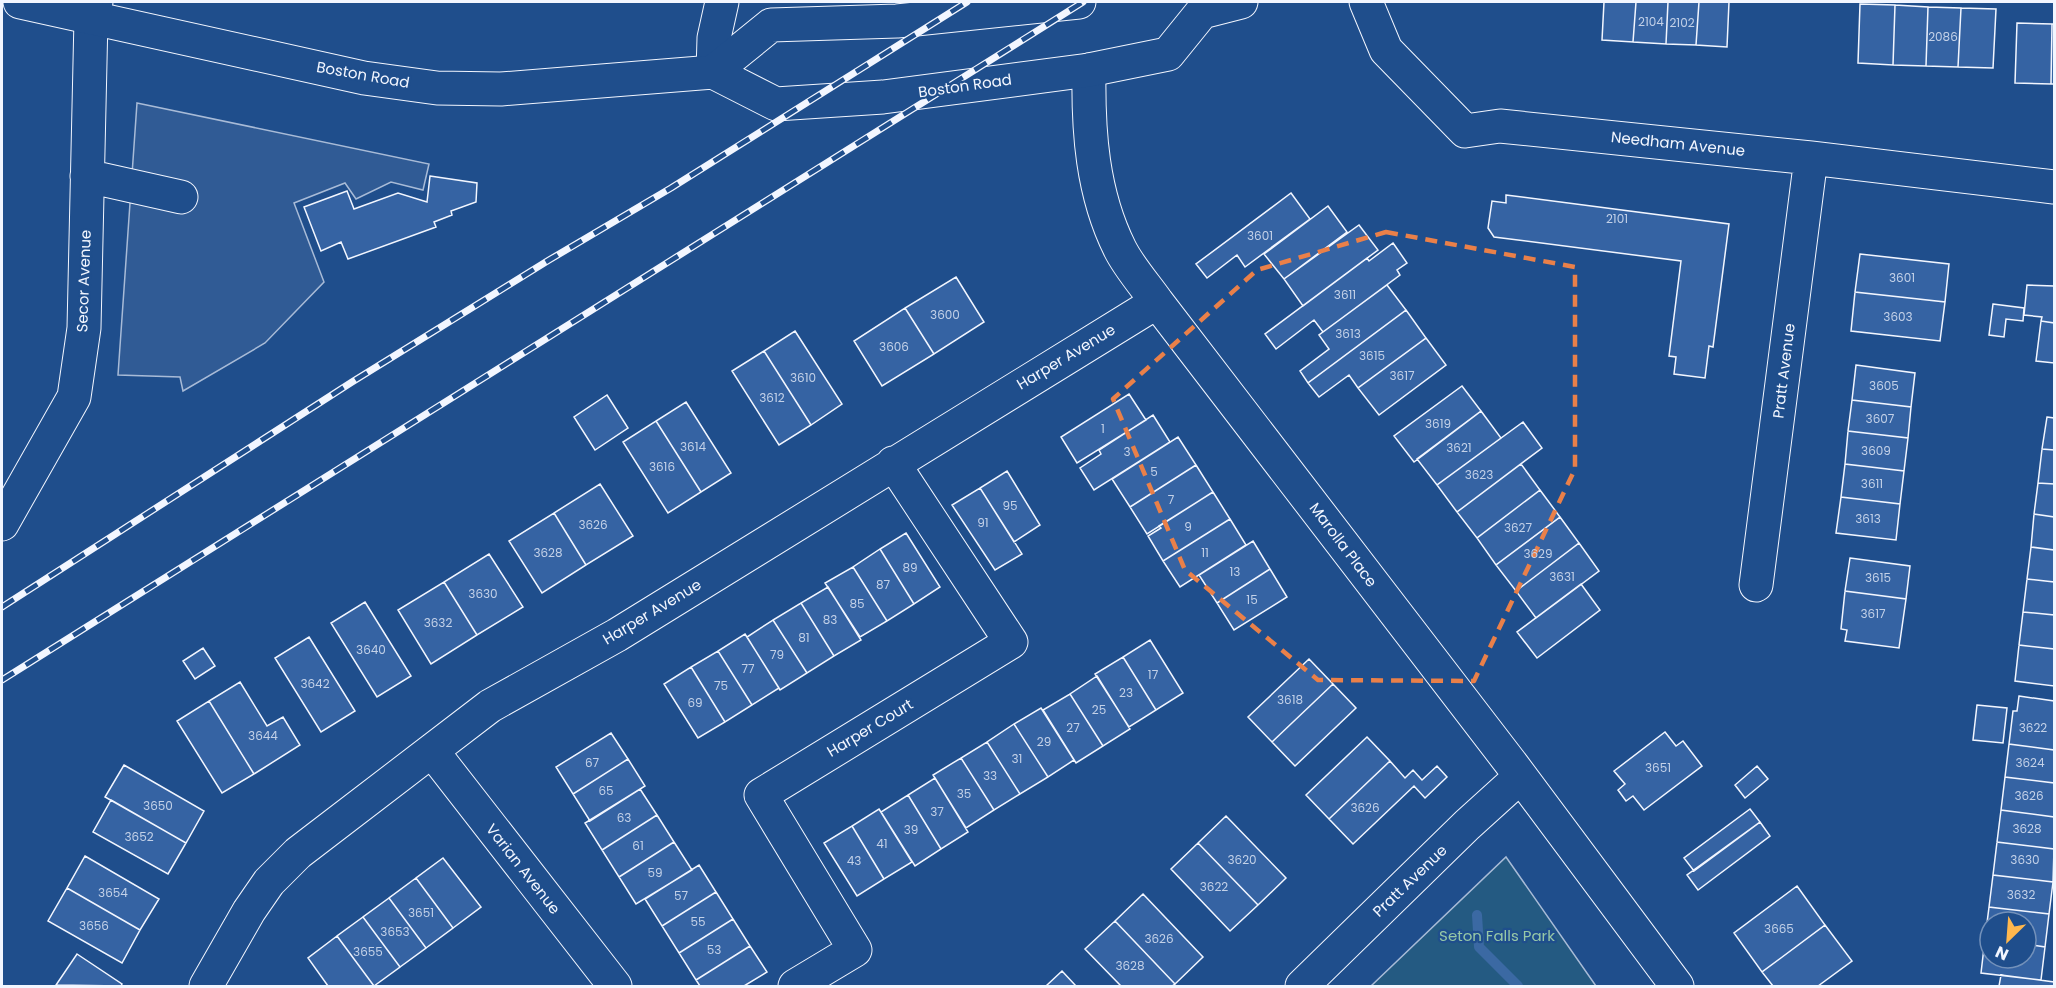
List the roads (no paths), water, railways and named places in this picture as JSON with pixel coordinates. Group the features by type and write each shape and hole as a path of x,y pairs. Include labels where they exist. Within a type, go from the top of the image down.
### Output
{"street":[{"name":"Boston Road","path":"20,2 93,10 364,78 436,88 501,89 713,72 776,104 883,97 1089,70 1168,54 1188,7 1241,2"},
{"path":"713,72 714,38 722,2"},
{"path":"713,72 771,25 897,21 1079,2"},
{"name":"Needham Avenue","path":"1366,2 1386,50 1466,130 1500,126 1811,158 2055,187"},
{"name":"Secor Avenue","path":"2,524 74,397 77,387 84,328 93,10"},
{"name":"Marolla Place","path":"1089,70 1090,142 1099,190 1120,249 1156,302 1520,777 1677,987"},
{"name":"Pratt Avenue","path":"1756,585 1811,158"},
{"path":"87,176 181,197"},
{"name":"Harper Avenue","path":"206,987 249,911 269,882 298,853 490,706 617,635 1156,302"},
{"name":"Harper Court","path":"795,987 855,950 761,795 1011,642 893,463"},
{"name":"Varian Avenue","path":"432,750 615,987"},
{"name":"Pratt Avenue","path":"1302,987 1467,825 1520,777"}],"waterway":[{"path":"1477,915 1479,947 1518,986"}],"railway":[{"path":"2,607 352,382 549,260 671,188 967,2"},
{"path":"2,680 1083,2"}],"park label":[{"name":"Seton Falls Park","path":"1497,936"}]}
